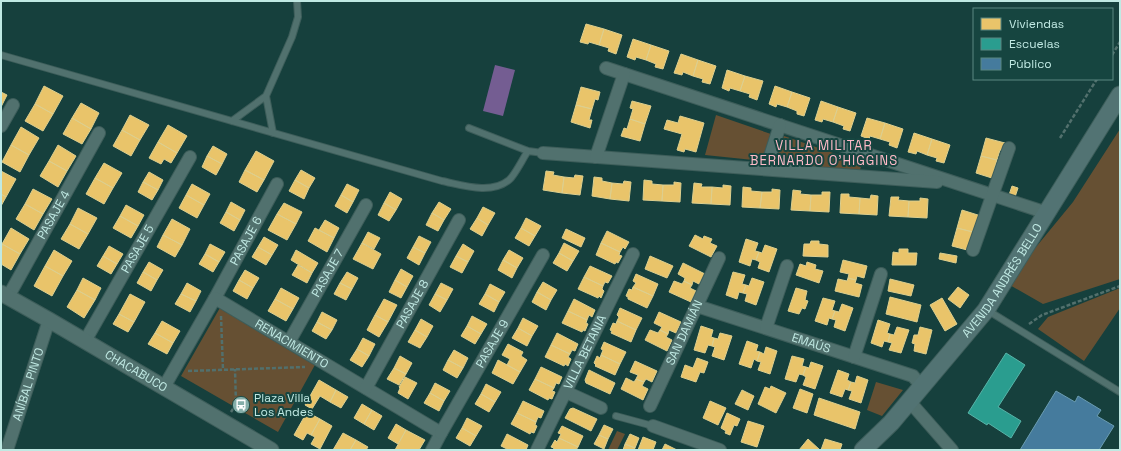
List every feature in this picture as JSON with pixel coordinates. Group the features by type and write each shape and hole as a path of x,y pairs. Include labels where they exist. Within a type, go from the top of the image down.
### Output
{"main road":[{"name":"AVENIDA ANDRÉS BELLO","path":"863,450 910,402 986,310 1120,96"}],"street":[{"path":"606,68 1047,214"},
{"path":"596,157 624,74"},
{"path":"1,126 13,105"},
{"path":"766,170 780,125"},
{"name":"PASAJE 4","path":"4,295 99,133"},
{"path":"973,250 1009,148"},
{"path":"543,153 956,184"},
{"name":"PASAJE 5","path":"85,341 190,157"},
{"name":"PASAJE 6","path":"217,299 277,184"},
{"name":"PASAJE 7","path":"288,342 366,205"},
{"name":"PASAJE 8","path":"366,388 459,220"},
{"name":"PASAJE 9","path":"441,433 543,254"},
{"name":"VILLA BETANIA","path":"537,450 633,254"},
{"name":"SAN DAMIÁN","path":"650,406 719,258"},
{"path":"766,328 787,266"},
{"path":"854,357 882,274"},
{"name":"CHACABUCO","path":"4,295 85,341 264,448"},
{"path":"164,388 217,299"},
{"name":"RENACIMIENTO","path":"217,299 441,433"},
{"name":"EMAÚS","path":"697,306 913,376 922,387"},
{"name":"ANÍBAL PINTO","path":"7,450 49,320"},
{"path":"566,392 601,408"},
{"path":"910,402 952,450"},
{"path":"653,426 720,450"},
{"path":"432,450 441,433"}],"lane":[{"path":"232,121 266,96 292,37 298,17 297,1"},
{"path":"1,55 442,181 484,188 498,186 510,180 528,151"},
{"path":"266,96 273,133"},
{"path":"469,128 528,151 543,153"},
{"path":"986,310 1120,392"},
{"path":"616,416 653,426"}],"path":[{"path":"1113,53 1120,42"},
{"path":"1060,138 1096,80"},
{"path":"1019,331 1042,315 1120,286"},
{"path":"217,299 223,370"},
{"path":"173,372 306,367"},
{"path":"224,423 236,404 235,369"}],"shaded area":[{"path":"495,65 515,70 503,116 483,111"},
{"path":"716,115 771,134 763,161 705,155"},
{"path":"1120,129 1120,279 1043,304 1008,284 1013,275 1073,202"},
{"path":"784,136 862,163 860,170 775,163"},
{"path":"1120,288 1120,308 1084,361 1038,329 1048,317"},
{"path":"221,306 316,363 278,432 181,376"},
{"path":"876,382 903,390 882,416 867,410"},
{"path":"617,431 625,434 617,450 608,450"}],"building: Viviendas":[{"path":"586,24 604,29 599,45 589,42 588,44 580,42"},
{"path":"604,29 622,35 616,54 608,51 609,48 599,45"},
{"path":"633,39 651,45 646,60 636,57 635,60 627,57"},
{"path":"651,45 669,51 663,69 655,67 656,64 646,60"},
{"path":"681,54 698,60 693,76 683,72 682,75 674,73"},
{"path":"698,60 716,66 710,84 702,82 703,79 693,76"},
{"path":"727,70 745,76 740,91 730,88 729,91 722,88"},
{"path":"745,76 763,81 757,100 749,97 750,94 740,91"},
{"path":"44,86 63,96 53,114 35,104"},
{"path":"775,86 792,92 787,107 777,104 776,107 769,104"},
{"path":"581,87 600,92 598,100 595,99 592,109 576,105"},
{"path":"1,92 7,95 1,107"},
{"path":"792,92 810,98 804,116 797,114 797,111 787,107"},
{"path":"632,101 651,106 645,124 630,119 633,109 630,108"},
{"path":"821,101 838,107 833,122 823,119 822,122 815,120"},
{"path":"81,103 99,113 91,129 72,118"},
{"path":"35,104 53,114 43,131 25,121"},
{"path":"576,105 592,109 589,120 592,120 590,128 571,122"},
{"path":"838,107 856,113 850,131 843,129 844,126 833,122"},
{"path":"130,115 149,125 140,140 122,130"},
{"path":"680,116 704,123 696,152 685,149 684,152 677,150 682,134 664,129 667,120 678,123"},
{"path":"72,118 91,129 82,144 63,134"},
{"path":"867,118 885,123 880,139 870,136 869,139 861,136"},
{"path":"630,119 645,124 640,141 621,136 624,128 627,129"},
{"path":"885,123 903,129 897,148 889,145 890,142 880,139"},
{"path":"168,125 187,136 177,153 158,142"},
{"path":"21,127 39,138 29,155 11,145"},
{"path":"122,130 140,140 131,156 113,146"},
{"path":"914,133 932,139 927,155 917,151 916,154 908,152"},
{"path":"986,138 1005,143 1003,151 1000,150 997,160 981,156"},
{"path":"932,139 950,145 944,163 936,161 937,158 927,155"},
{"path":"158,142 177,153 171,163 164,159 161,164 149,158"},
{"path":"11,145 29,155 20,172 2,162"},
{"path":"58,145 76,156 67,171 49,161"},
{"path":"213,146 227,154 222,164 207,156"},
{"path":"256,151 274,161 264,180 245,170"},
{"path":"207,156 222,164 216,175 202,167"},
{"path":"981,156 997,160 994,170 997,171 995,179 976,173"},
{"path":"49,161 67,171 58,187 40,176"},
{"path":"104,163 122,173 113,188 95,178"},
{"path":"245,170 264,180 257,192 239,182"},
{"path":"301,170 315,178 309,188 295,180"},
{"path":"1,171 16,179 6,197 1,194"},
{"path":"546,171 554,172 553,175 564,177 562,193 543,190"},
{"path":"149,172 163,180 158,190 143,182"},
{"path":"575,175 583,176 580,195 562,193 564,177 574,178"},
{"path":"594,177 602,178 602,181 612,183 610,199 592,196"},
{"path":"95,178 113,188 104,204 86,194"},
{"path":"295,180 309,188 304,199 289,191"},
{"path":"644,180 652,181 652,184 663,185 662,201 643,200"},
{"path":"624,181 631,182 629,201 610,199 612,183 623,184"},
{"path":"143,182 158,190 152,200 138,192"},
{"path":"674,182 681,183 680,202 662,201 663,185 674,185"},
{"path":"694,183 702,184 701,187 712,187 711,204 692,203"},
{"path":"192,184 210,194 204,205 186,195"},
{"path":"347,184 359,190 353,202 341,195"},
{"path":"723,185 731,186 730,205 711,204 712,187 723,188"},
{"path":"1012,186 1018,188 1015,197 1009,195"},
{"path":"743,187 751,188 751,191 762,192 760,208 742,207"},
{"path":"33,189 52,199 43,214 25,204"},
{"path":"772,189 780,190 779,209 760,208 762,192 772,192"},
{"path":"793,190 801,191 800,194 811,195 810,211 791,210"},
{"path":"390,192 402,199 396,210 384,203"},
{"path":"822,192 830,192 829,212 810,211 811,195 822,195"},
{"path":"1,194 6,197 1,206"},
{"path":"841,194 849,194 849,197 860,198 859,214 840,213"},
{"path":"186,195 204,205 197,218 179,208"},
{"path":"341,195 353,202 347,213 335,206"},
{"path":"871,195 878,196 877,215 859,214 860,198 870,199"},
{"path":"891,197 899,197 898,200 909,201 908,217 889,216"},
{"path":"920,198 928,199 927,218 908,217 909,201 920,201"},
{"path":"231,202 245,210 240,220 226,212"},
{"path":"439,202 451,209 444,220 432,213"},
{"path":"284,203 302,212 296,224 277,214"},
{"path":"384,203 396,210 389,221 378,215"},
{"path":"25,204 43,214 34,230 16,219"},
{"path":"126,205 144,215 138,226 120,216"},
{"path":"483,207 495,213 488,225 477,218"},
{"path":"78,208 97,218 88,234 70,224"},
{"path":"962,210 981,216 979,223 976,222 973,232 957,228"},
{"path":"226,212 240,220 234,231 220,223"},
{"path":"432,213 444,220 438,231 426,225"},
{"path":"277,214 296,224 287,240 268,230"},
{"path":"120,216 138,226 131,238 113,228"},
{"path":"477,218 488,225 482,236 470,229"},
{"path":"526,218 541,226 535,236 521,228"},
{"path":"172,219 190,229 182,245 163,235"},
{"path":"325,220 339,228 334,238 319,230"},
{"path":"70,224 88,234 79,249 61,239"},
{"path":"11,228 29,239 20,254 2,244"},
{"path":"315,228 334,238 327,252 308,241"},
{"path":"521,228 535,236 529,246 515,238"},
{"path":"957,228 973,232 971,251 952,246"},
{"path":"566,229 585,238 581,247 562,238"},
{"path":"607,231 629,242 625,249 623,247 620,252 601,243"},
{"path":"368,232 380,238 374,249 362,243"},
{"path":"163,235 182,245 175,257 157,247"},
{"path":"695,235 703,239 704,236 712,239 710,243 717,246 711,257 689,246"},
{"path":"419,236 431,242 425,253 413,247"},
{"path":"264,237 278,245 272,255 258,247"},
{"path":"746,239 758,243 755,251 759,252 756,260 752,259 750,266 739,262"},
{"path":"811,241 819,241 819,244 828,245 828,257 803,256 804,244 810,244"},
{"path":"362,243 381,254 373,269 353,259"},
{"path":"564,243 579,251 573,261 559,253"},
{"path":"601,243 620,252 619,255 622,256 618,263 616,262 615,264 596,255"},
{"path":"2,244 20,254 11,270 1,264"},
{"path":"210,244 225,252 219,262 205,254"},
{"path":"463,244 474,251 468,262 456,256"},
{"path":"765,245 777,249 769,272 758,268 760,262 756,260 759,252 762,253"},
{"path":"109,246 123,254 117,264 103,256"},
{"path":"258,247 272,255 266,265 252,257"},
{"path":"413,247 425,253 419,265 407,258"},
{"path":"899,249 908,249 908,253 917,253 916,265 892,265 893,252 899,253"},
{"path":"54,250 72,261 63,276 45,266"},
{"path":"296,250 318,263 312,273 291,260"},
{"path":"509,250 523,258 517,268 503,260"},
{"path":"559,253 573,261 567,271 553,263"},
{"path":"940,253 957,256 956,263 939,259"},
{"path":"205,254 219,262 213,272 199,264"},
{"path":"103,256 117,264 111,274 97,266"},
{"path":"456,256 468,262 462,273 450,267"},
{"path":"650,256 673,266 667,278 645,269"},
{"path":"503,260 517,268 512,278 498,270"},
{"path":"843,260 867,266 864,278 857,276 856,280 848,278 849,274 840,272"},
{"path":"149,262 163,270 157,280 143,272"},
{"path":"807,262 816,265 815,269 823,271 819,283 796,275 800,264 806,266"},
{"path":"683,263 705,274 699,284 693,281 692,285 684,281 685,278 678,274"},
{"path":"298,265 312,273 307,283 292,275"},
{"path":"45,266 63,276 52,296 34,286"},
{"path":"590,266 612,276 608,283 605,282 603,286 584,277"},
{"path":"401,269 413,276 407,287 395,280"},
{"path":"245,270 259,278 253,288 239,280"},
{"path":"143,272 157,280 151,291 137,283"},
{"path":"347,272 358,278 352,289 340,283"},
{"path":"733,272 745,275 742,284 746,285 743,293 739,292 737,299 726,295"},
{"path":"636,274 658,284 653,296 633,287 636,283 633,281"},
{"path":"584,277 603,286 602,289 604,291 601,298 578,289"},
{"path":"83,278 101,288 95,300 77,290"},
{"path":"752,278 764,282 756,305 745,301 747,294 743,293 746,285 749,286"},
{"path":"848,278 856,280 855,283 862,285 859,297 835,291 838,279 847,281"},
{"path":"890,279 914,285 911,296 888,291"},
{"path":"239,280 253,288 247,299 233,291"},
{"path":"395,280 407,287 401,298 389,292"},
{"path":"674,281 682,284 684,281 692,285 690,288 696,291 691,302 669,292"},
{"path":"543,282 557,290 551,300 537,292"},
{"path":"187,283 201,291 196,301 181,294"},
{"path":"340,283 352,289 346,300 334,294"},
{"path":"441,283 453,289 447,300 435,294"},
{"path":"490,284 505,292 499,302 485,294"},
{"path":"633,287 653,296 647,308 628,299 626,296 629,289 632,290"},
{"path":"958,287 969,295 960,308 948,299"},
{"path":"281,288 299,298 293,309 275,299"},
{"path":"796,288 807,291 805,300 808,301 805,309 802,308 799,314 788,311"},
{"path":"77,290 95,300 84,318 67,307"},
{"path":"537,292 551,300 546,310 532,302"},
{"path":"130,294 145,302 134,322 119,314"},
{"path":"181,294 196,301 190,312 175,304"},
{"path":"435,294 447,300 440,312 429,305"},
{"path":"485,294 499,302 494,312 479,304"},
{"path":"890,297 921,305 917,322 886,314"},
{"path":"823,298 835,301 832,310 835,311 832,319 829,318 827,325 815,321"},
{"path":"942,298 957,324 945,331 930,305"},
{"path":"275,299 293,309 286,321 268,311"},
{"path":"384,299 397,305 388,322 375,315"},
{"path":"574,299 595,310 592,317 589,315 587,320 568,311"},
{"path":"842,304 853,308 845,331 834,327 836,320 832,319 835,311 839,312"},
{"path":"620,308 642,318 636,330 617,321 619,317 617,315"},
{"path":"568,311 587,320 586,323 588,324 585,331 583,330 582,332 562,323"},
{"path":"322,312 337,320 332,330 317,322"},
{"path":"659,312 681,322 676,333 669,330 668,334 660,330 662,327 654,323"},
{"path":"119,314 134,322 128,332 113,324"},
{"path":"375,315 388,322 379,337 367,330"},
{"path":"472,316 487,324 481,334 467,326"},
{"path":"523,318 538,326 532,336 518,328"},
{"path":"421,319 433,326 427,337 415,330"},
{"path":"878,320 890,324 887,333 890,334 888,342 884,341 882,347 871,343"},
{"path":"162,321 180,331 173,343 155,333"},
{"path":"617,321 636,330 631,342 611,333 612,331 610,330 613,323 616,324"},
{"path":"317,322 332,330 326,339 312,331"},
{"path":"467,326 481,334 475,344 461,336"},
{"path":"701,326 713,330 711,337 714,338 712,346 708,345 705,353 694,350"},
{"path":"897,327 909,330 901,353 889,350 892,343 888,342 890,334 894,335"},
{"path":"920,327 932,330 926,354 914,351 915,344 912,343 914,335 918,335"},
{"path":"518,328 532,336 527,346 512,338"},
{"path":"415,330 427,337 420,348 408,342"},
{"path":"650,330 658,333 660,330 668,334 666,337 672,340 667,351 645,340"},
{"path":"155,333 173,343 167,354 148,344"},
{"path":"557,333 578,344 575,351 572,350 570,354 551,345"},
{"path":"720,333 732,336 724,360 712,356 715,347 712,346 714,338 718,339"},
{"path":"363,338 375,344 369,356 357,349"},
{"path":"747,341 758,345 756,351 760,352 757,361 754,359 751,368 739,364"},
{"path":"604,342 626,352 620,364 601,355 603,350 601,349"},
{"path":"508,344 523,352 521,356 527,360 520,372 507,365 510,359 502,355"},
{"path":"551,345 570,354 568,357 571,359 568,366 565,364 564,366 545,357"},
{"path":"766,347 777,351 770,374 758,370 761,362 757,361 760,352 764,354"},
{"path":"357,349 369,356 362,367 350,360"},
{"path":"454,350 468,358 463,368 448,360"},
{"path":"601,355 620,364 615,375 595,366 596,365 594,363 597,356 600,358"},
{"path":"400,356 412,363 406,374 394,368"},
{"path":"792,356 804,359 802,366 806,367 803,375 799,374 796,382 785,379"},
{"path":"697,358 708,362 704,373 700,372 696,382 681,377 685,365 693,368"},
{"path":"448,360 463,368 457,378 443,370"},
{"path":"498,360 520,372 513,384 492,373"},
{"path":"635,361 657,371 652,382 646,379 644,382 636,379 638,375 630,372"},
{"path":"811,362 823,366 815,389 803,385 806,377 803,375 806,367 809,368"},
{"path":"541,367 562,377 559,384 556,383 554,388 535,379"},
{"path":"394,368 406,374 399,385 387,379"},
{"path":"589,370 615,383 610,394 586,383 585,380"},
{"path":"838,370 849,374 847,380 851,382 848,390 845,389 842,397 830,393"},
{"path":"857,376 868,380 861,403 849,399 852,391 848,390 851,382 855,383"},
{"path":"405,377 417,383 408,399 398,393 399,387"},
{"path":"626,378 634,382 636,379 644,382 642,386 648,389 643,400 621,389"},
{"path":"535,379 554,388 552,391 555,392 552,399 549,398 548,400 529,390"},
{"path":"319,380 336,390 330,402 320,396 312,409 305,405"},
{"path":"435,383 450,391 444,401 430,393"},
{"path":"486,384 501,392 495,402 481,394"},
{"path":"771,386 786,393 776,413 758,404 765,387 770,389"},
{"path":"800,389 813,394 807,413 793,408"},
{"path":"336,390 348,397 341,408 330,402"},
{"path":"742,390 754,396 748,410 735,404"},
{"path":"430,393 444,401 439,411 424,403"},
{"path":"481,394 495,402 489,412 475,404"},
{"path":"819,398 860,412 855,429 814,415"},
{"path":"523,401 544,411 541,418 538,417 536,422 517,413"},
{"path":"710,401 726,408 718,425 703,418"},
{"path":"362,404 372,410 364,424 354,418"},
{"path":"573,408 597,419 591,431 565,418 570,409"},
{"path":"372,410 382,416 374,430 364,424"},
{"path":"307,412 320,419 311,435 307,433 303,440 294,435"},
{"path":"517,413 536,422 535,425 537,426 534,433 531,432 530,434 511,424"},
{"path":"727,413 740,419 737,426 734,425 730,435 725,433 726,431 721,428"},
{"path":"467,418 482,426 476,436 462,428"},
{"path":"320,419 332,426 320,449 311,444 315,437 311,435"},
{"path":"748,421 764,426 757,447 741,442"},
{"path":"396,424 406,430 398,444 388,438"},
{"path":"604,425 613,429 608,439 599,435"},
{"path":"562,426 583,436 578,447 559,438 561,434 558,433"},
{"path":"462,428 476,436 470,446 456,438"},
{"path":"406,430 425,440 419,450 395,450"},
{"path":"343,433 356,440 350,450 333,450"},
{"path":"507,434 528,445 526,450 509,450 501,446"},
{"path":"630,434 639,438 635,448 625,444"},
{"path":"599,435 608,439 604,449 594,444"},
{"path":"643,437 656,442 653,450 638,450"},
{"path":"559,438 578,447 576,450 553,450 554,448 551,447 555,440 557,442"},
{"path":"808,439 820,450 799,450"},
{"path":"825,439 842,444 840,450 821,450"},
{"path":"356,440 368,447 366,450 350,450"},
{"path":"625,444 635,448 634,450 623,450"},
{"path":"665,444 677,450 662,450"}],"building: Escuelas":[{"path":"1006,353 1025,365 998,407 1021,421 1011,438 988,423 987,425 968,413"}],"building: Público":[{"path":"1056,391 1075,402 1078,396 1101,410 1097,416 1114,426 1099,450 1020,450"}],"place":[{"name":"Plaza Villa Los Andes","path":"241,405"}],"district":[{"name":"VILLA MILITAR BERNARDO O'HIGGINS","path":"824,152"}]}
